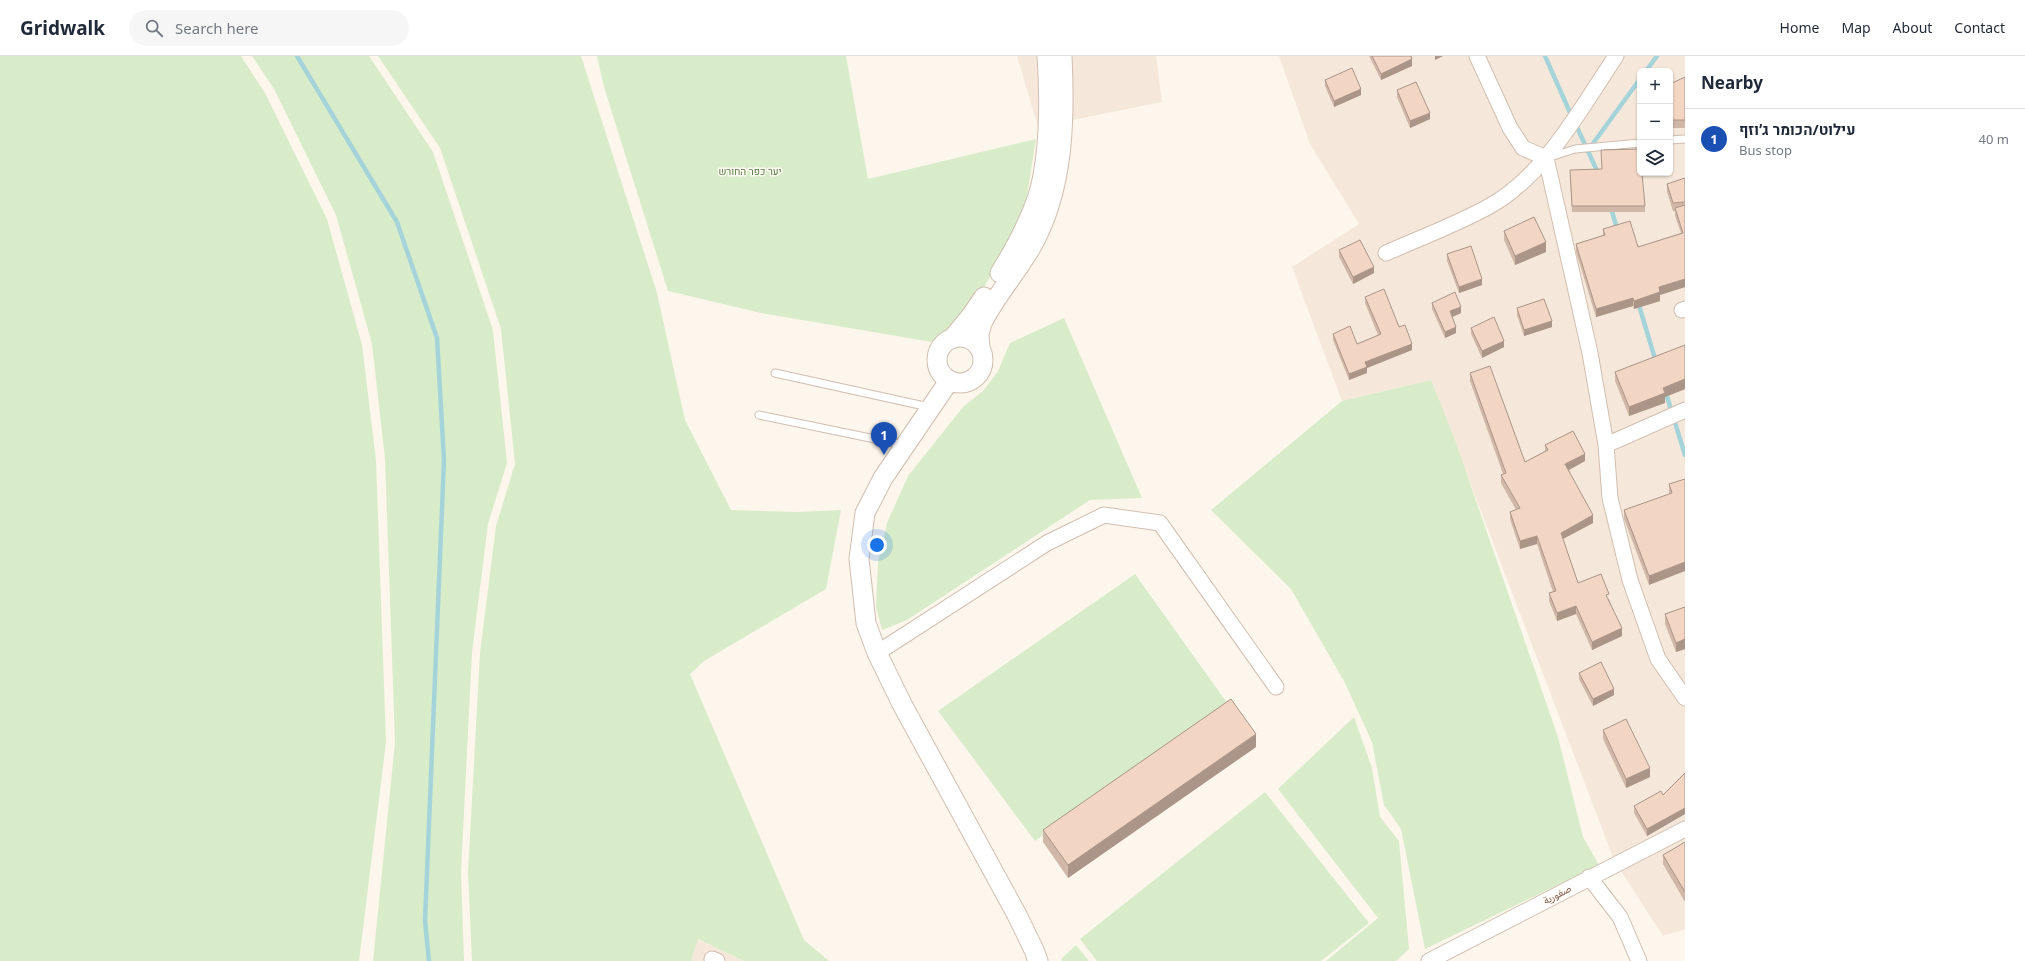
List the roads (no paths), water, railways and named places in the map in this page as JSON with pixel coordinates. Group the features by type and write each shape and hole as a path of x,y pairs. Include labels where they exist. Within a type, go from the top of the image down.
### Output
{"street":[{"path":"952,339 971,316 1010,258 1038,196 1043,174 1047,135 1047,56"},
{"path":"980,347 968,338 960,337 952,339 944,344 937,358 941,374 949,381 965,383 973,380 979,375 984,363 983,354 980,347 979,334 982,323 1032,245 1050,206 1061,139 1062,56"},
{"path":"1476,56 1510,128 1523,148 1546,158"},
{"path":"1386,253 1489,207 1518,186 1546,158 1616,56"},
{"path":"1546,158 1590,353 1606,445 1610,498 1630,580 1658,659 1685,698"},
{"path":"949,381 883,478 865,513 859,560 866,623 878,653 903,706 1017,915 1038,961"},
{"path":"1606,445 1685,410"},
{"path":"878,653 1047,543 1104,515 1160,523 1276,687"},
{"name":"صفورية","path":"1429,961 1589,877 1685,830"},
{"path":"1589,877 1620,917 1639,961"}],"lane":[{"path":"1673,140 1685,139"},
{"path":"1546,158 1575,149 1637,143"},
{"path":"775,373 930,408"},
{"path":"759,415 906,445"}],"waterway":[{"path":"297,56 397,222 437,338 444,460 425,921 429,961"},
{"path":"1545,56 1572,117"},
{"path":"1648,68 1657,56"},
{"path":"1589,149 1637,83"},
{"path":"1575,123 1599,175"},
{"path":"1611,208 1618,232"},
{"path":"1638,302 1656,362"},
{"path":"1665,390 1685,455"}],"place":[{"name":"עילוט/הכומר ג׳וזף","path":"884,455"}],"park label":[{"name":"יער כפר החורש","path":"750,171"}]}
